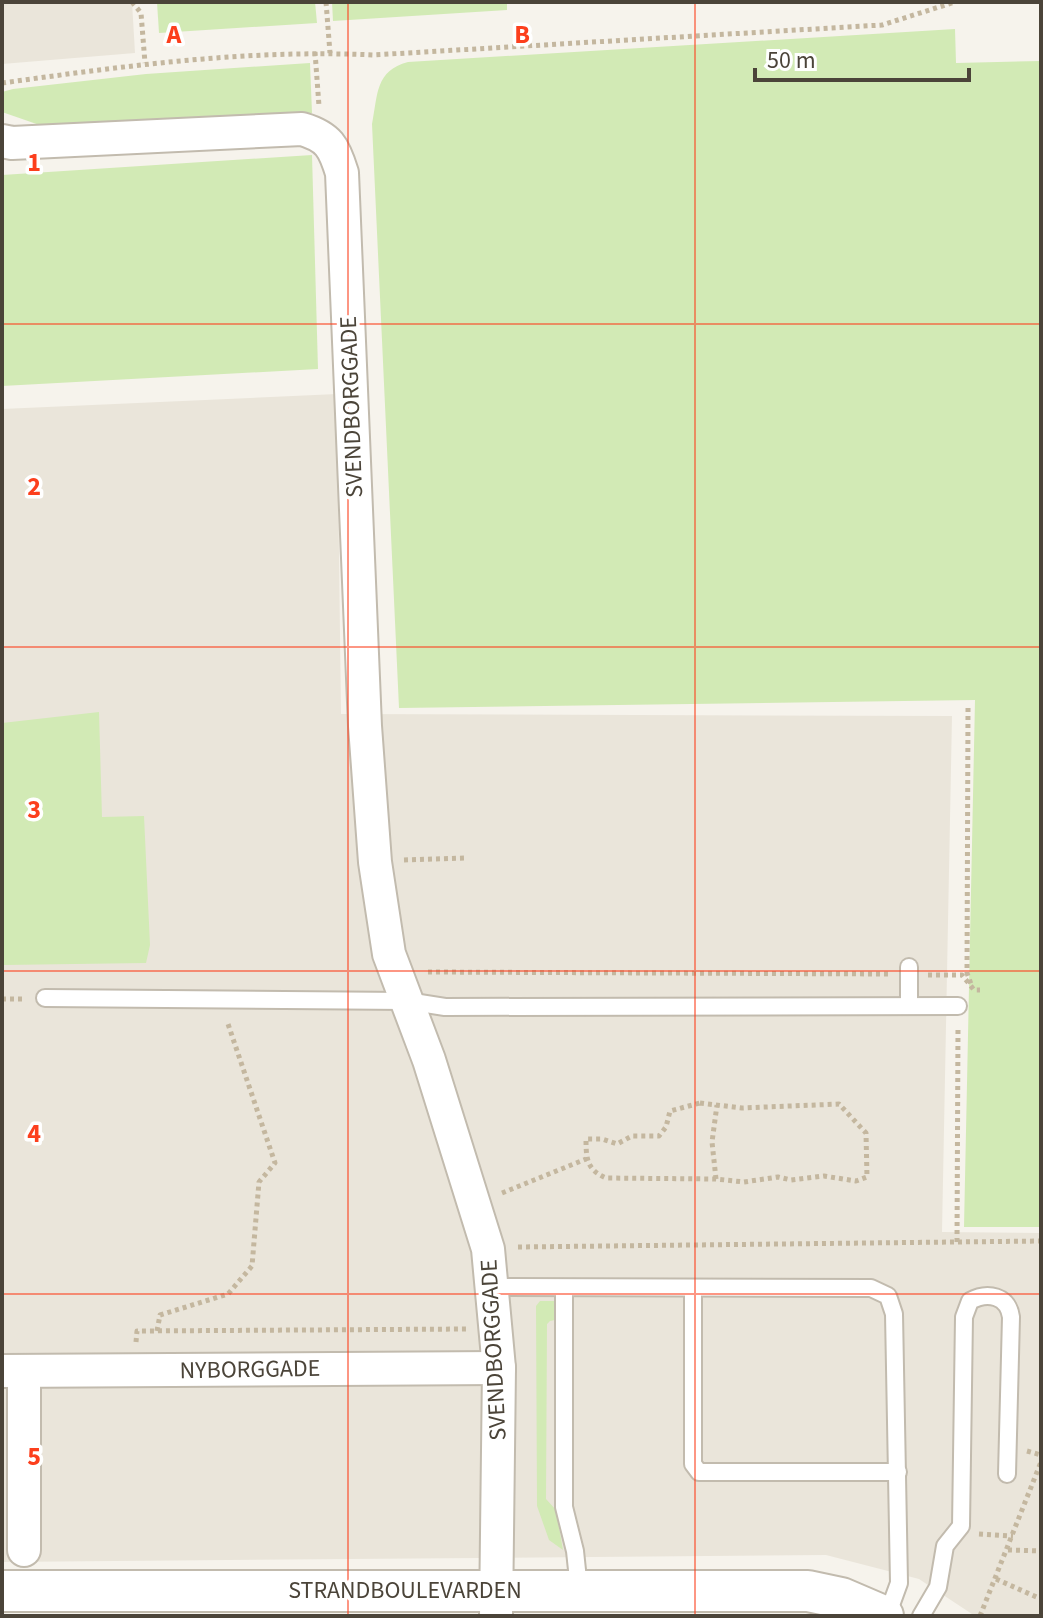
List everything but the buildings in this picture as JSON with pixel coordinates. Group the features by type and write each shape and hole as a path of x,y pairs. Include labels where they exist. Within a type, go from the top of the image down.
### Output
{"street":[{"path":"2,141 152,138 302,129 321,135"},
{"name":"SVENDBORGGADE","path":"321,135 336,151 342,173 365,726 375,862 389,954 476,1204 488,1249 499,1368 496,1603"},
{"name":"NYBORGGADE","path":"13,1371 499,1368"},
{"path":"13,1371 24,1550"},
{"name":"STRANDBOULEVARDEN","path":"2,1591 153,1597 402,1596 496,1603 579,1591 808,1591 841,1598 885,1616"},
{"path":"775,1616 808,1591"}],"lane":[{"path":"909,971 909,1006"},
{"path":"45,998 219,999 401,986 445,1007 958,1006"},
{"path":"492,1287 871,1288 888,1296 894,1314 899,1583 885,1616"},
{"path":"564,1288 564,1507 575,1551 579,1591"},
{"path":"693,1288 693,1464 699,1472 898,1472"},
{"path":"921,1616 938,1587 945,1546 958,1533 962,1516 964,1317 970,1301 985,1296 998,1297 1005,1302 1011,1317 1007,1474"}],"path":[{"path":"132,2 141,13 145,63"},
{"path":"326,2 330,53"},
{"path":"2,83 145,63 315,52 373,55 882,25 955,2"},
{"path":"315,52 321,135"},
{"path":"968,708 967,973 977,990"},
{"path":"375,862 467,858"},
{"path":"401,986 909,971 962,975 977,990"},
{"path":"957,1242 958,1006 977,990"},
{"path":"157,1331 160,1315 228,1294 252,1266 259,1182 275,1163 219,999"},
{"path":"700,1103 717,1105 742,1108 839,1104 866,1133 867,1177 856,1181 824,1176 791,1180 778,1177 744,1182 606,1178 595,1173 586,1159 586,1139 602,1139 617,1144 632,1136 659,1136 666,1127 670,1111 700,1103"},
{"path":"716,1179 712,1142 717,1105"},
{"path":"476,1204 586,1159"},
{"path":"488,1249 552,1245 1041,1241"},
{"path":"132,1370 137,1331 496,1328"},
{"path":"980,1616 1041,1462"},
{"path":"958,1533 1013,1536"},
{"path":"1008,1550 1041,1551"},
{"path":"996,1579 1041,1599"}],"shaded area":[{"path":"2,2 132,2 135,53 2,64"},
{"path":"337,394 341,714 952,716 942,1232 1041,1233 1041,1616 975,1616 919,1579 826,1555 2,1562 2,409"}],"green space":[{"path":"157,2 315,2 317,23 159,33"},
{"path":"332,2 507,2 507,10 333,21"},
{"path":"955,29 956,63 1041,61 1041,1227 964,1227 975,700 399,708 372,124 377,94 389,71 408,62"},
{"path":"310,63 312,113 199,123 51,129 2,112 2,92 13,89 146,74"},
{"path":"312,155 318,369 2,386 2,175"},
{"path":"99,712 102,817 144,816 150,945 146,963 4,965 2,723"},
{"path":"540,1301 555,1301 555,1320 547,1324 546,1499 556,1510 563,1550 549,1540 537,1506 536,1306"}]}
